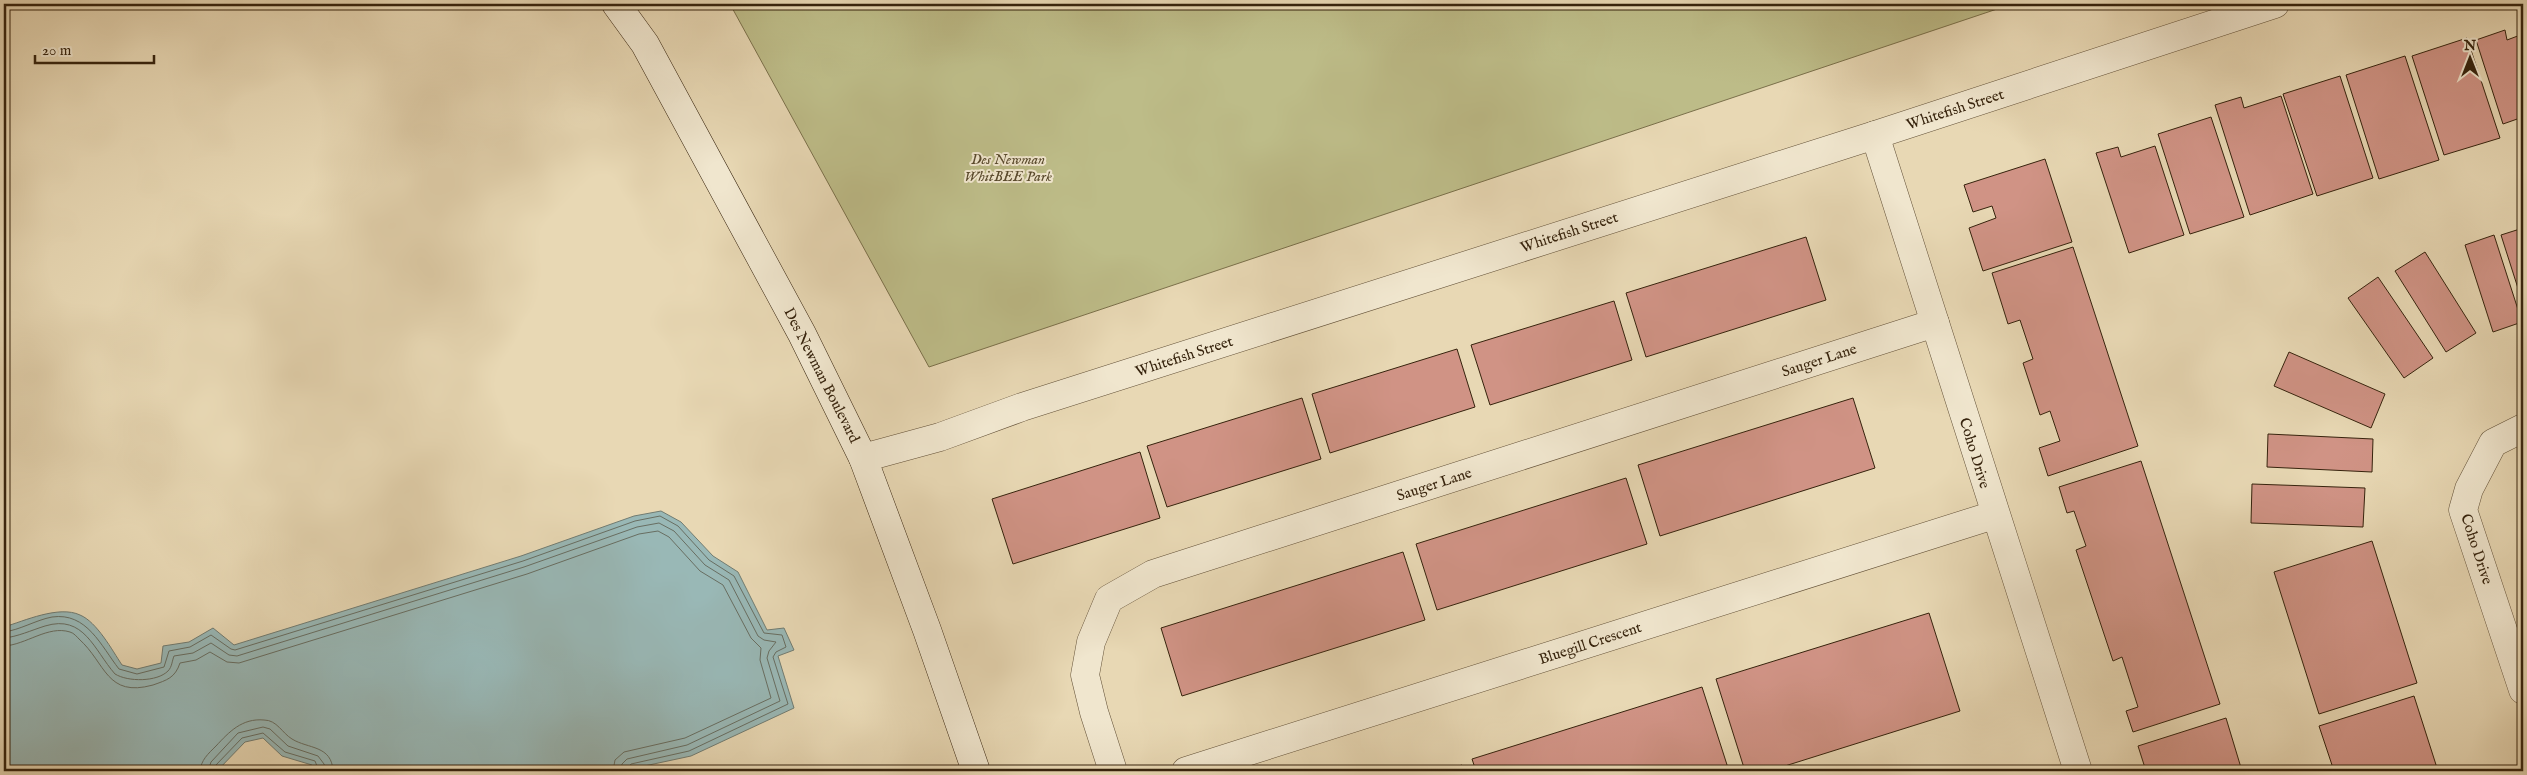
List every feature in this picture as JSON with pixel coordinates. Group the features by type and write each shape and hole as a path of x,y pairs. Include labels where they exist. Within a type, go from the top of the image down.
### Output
{"street":[{"name":"Des Newman Boulevard","path":"616,4 645,44 798,325 863,458 927,630 976,771"},
{"name":"Whitefish Street","path":"863,458 940,437 1022,408 1875,135 2275,4"},
{"name":"Coho Drive","path":"1875,135 1994,515 2071,770"},
{"name":"Sauger Lane","path":"1113,771 1094,712 1085,675 1090,642 1109,599 1153,574 1935,324"},
{"name":"Coho Drive","path":"2523,428 2493,443 2469,490 2463,510 2523,690"},
{"name":"Bluegill Crescent","path":"1186,771 1994,515"}],"green space":[{"name":"Des Newman WhitBEE Park","path":"730,4 2012,4 929,367"}],"water":[{"path":"661,511 681,522 713,556 738,572 767,630 784,628 794,650 778,656 794,708 691,756 621,771 316,771 312,765 282,756 263,738 245,742 217,771 4,771 4,627 52,613 72,612 86,619 98,630 122,665 137,669 161,663 163,646 189,642 213,628 234,645 521,556 634,516"}],"building":[{"path":"2505,30 2507,40 2523,34 2523,117 2503,124 2476,40"},
{"path":"2467,38 2500,138 2444,155 2412,56"},
{"path":"2405,56 2439,160 2379,179 2346,75"},
{"path":"2340,76 2373,178 2317,196 2283,94"},
{"path":"2281,96 2313,194 2250,215 2215,105 2241,97 2244,108"},
{"path":"2211,117 2244,217 2190,234 2158,134"},
{"path":"2155,146 2184,235 2129,253 2096,153 2118,147 2121,157"},
{"path":"2045,159 2072,242 1983,271 1969,228 1996,218 1992,206 1973,212 1964,185"},
{"path":"2523,228 2523,304 2501,235"},
{"path":"2494,235 2522,322 2493,332 2465,245"},
{"path":"1806,237 1826,300 1646,357 1626,293"},
{"path":"2073,247 2138,446 2048,476 2039,448 2060,441 2050,411 2040,415 2023,363 2033,359 2020,320 2008,324 1992,273"},
{"path":"2425,252 2476,333 2446,352 2395,271"},
{"path":"2378,277 2433,358 2404,378 2348,298"},
{"path":"1614,301 1632,360 1490,405 1471,345"},
{"path":"1457,349 1475,407 1330,453 1312,394"},
{"path":"2289,352 2385,394 2371,428 2274,386"},
{"path":"1302,398 1321,459 1167,507 1147,446"},
{"path":"1853,398 1875,468 1660,536 1638,465"},
{"path":"2268,434 2373,439 2372,472 2267,467"},
{"path":"1140,452 1160,518 1013,564 992,499"},
{"path":"2141,461 2220,704 2133,732 2126,711 2138,707 2122,657 2113,661 2076,550 2086,546 2074,511 2067,513 2059,487"},
{"path":"1626,478 1647,544 1437,610 1416,544"},
{"path":"2252,484 2365,488 2363,527 2251,523"},
{"path":"2372,541 2417,683 2319,714 2274,572"},
{"path":"1403,552 1425,620 1182,696 1161,628"},
{"path":"1929,613 1960,711 1769,771 1745,771 1716,679"},
{"path":"1702,687 1729,771 1476,771 1472,759"},
{"path":"2414,696 2438,771 2334,771 2319,726"},
{"path":"2226,718 2242,771 2162,771 2160,767 2146,771 2138,746"},
{"path":"1462,765 1464,771 1441,771"}]}
